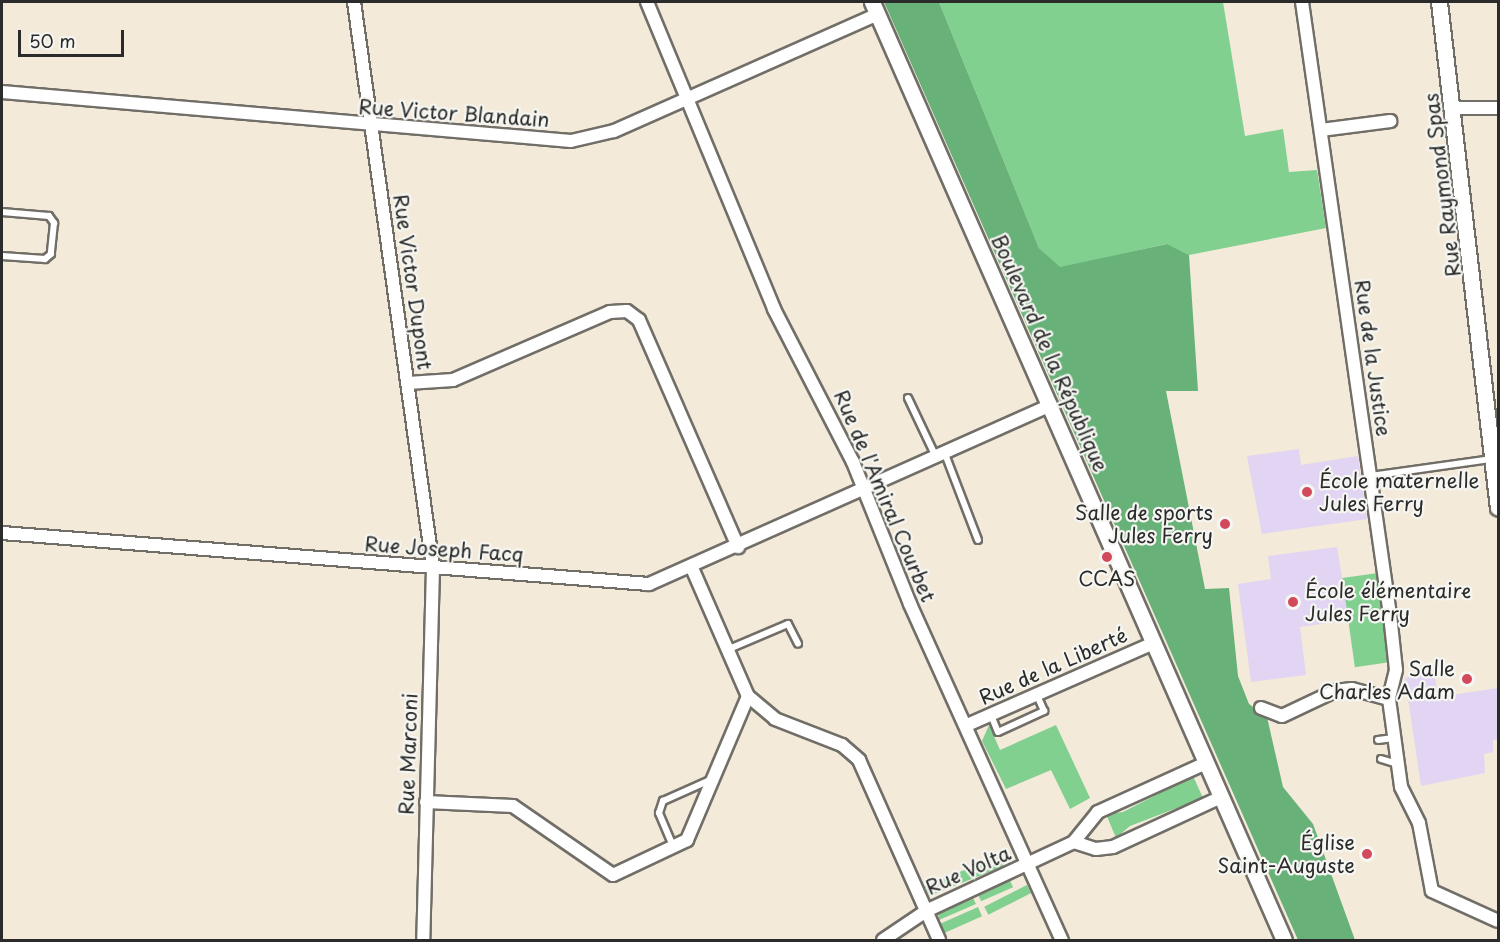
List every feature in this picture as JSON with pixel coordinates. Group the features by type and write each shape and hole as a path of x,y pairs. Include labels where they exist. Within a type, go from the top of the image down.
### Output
{"street":[{"name":"Rue Victor Dupont","path":"354,2 433,568"},
{"name":"Rue de l'Amiral Courbet","path":"647,2 688,95 774,309 864,488 910,604 967,725 1062,940"},
{"name":"Rue de la Justice","path":"1302,2 1396,670 1389,699 1401,787 1419,824 1432,891 1498,921"},
{"name":"Rue Raymond Spas","path":"1439,2 1455,108 1485,364 1498,508"},
{"name":"Rue Victor Blandain","path":"2,92 371,127 593,139 875,8"},
{"name":"Boulevard de la République","path":"875,8 1284,940"},
{"path":"1455,108 1498,108"},
{"path":"1321,130 1390,121"},
{"path":"408,383 453,380 610,312 627,310 639,320 738,547"},
{"name":"Rue Raymond Spas","path":"1485,364 1498,438"},
{"name":"Rue Joseph Facq","path":"2,533 649,584 692,568 1051,405"},
{"name":"Rue Marconi","path":"423,940 433,568"},
{"path":"692,568 748,696 775,719 842,745 859,759 939,940"},
{"name":"Rue de la Liberté","path":"967,725 1154,643"},
{"path":"1262,708 1282,716 1335,691 1352,689 1389,699"},
{"path":"426,802 513,806 613,875 687,840 748,696"},
{"name":"Rue Volta","path":"883,940 926,911 1074,842 1098,812 1206,763"},
{"path":"1074,842 1096,849 1113,847 1221,797"}],"lane":[{"path":"2,212 49,216 54,223 51,254 45,259 2,256"},
{"path":"908,398 941,456 978,540"},
{"path":"1370,476 1495,458"},
{"path":"729,649 788,624 798,644"},
{"path":"991,715 998,732 1044,711 1036,694"},
{"path":"1378,740 1394,738"},
{"path":"1381,759 1398,764"},
{"path":"674,847 659,813 663,801 711,780"}],"shaded area":[{"name":"École maternelle Jules Ferry","path":"1299,449 1301,465 1358,456 1367,519 1262,534 1247,456"},
{"name":"École élémentaire Jules Ferry","path":"1337,547 1349,620 1300,627 1306,675 1251,682 1238,584 1271,579 1268,556"},
{"name":"École élémentaire Jules Ferry","path":"1434,670 1438,697 1498,688 1498,739 1493,740 1493,752 1484,754 1485,773 1421,786 1405,678"}],"green space":[{"path":"884,2 939,2 1039,248 1060,267 1167,244 1189,255 1198,391 1166,391 1205,589 1229,588 1238,676 1249,704 1267,717 1283,787 1313,824 1355,940 1298,940"},
{"path":"939,2 1223,2 1245,136 1283,129 1289,172 1317,170 1326,228 1189,255 1166,244 1060,268 1039,248"},
{"path":"1378,573 1391,662 1355,667 1342,578"},
{"path":"989,725 1000,750 1056,725 1090,798 1070,809 1051,770 1006,789 982,741"},
{"path":"1193,776 1203,798 1130,826 1116,838 1106,814 1123,812"},
{"path":"999,856 1003,866 927,897 923,887"},
{"path":"1009,878 1013,887 981,901 977,892"},
{"path":"1027,885 1031,893 988,915 984,907"},
{"path":"971,894 976,904 939,920 938,912"},
{"path":"978,907 982,916 944,933 940,924"}],"place":[{"name":"École maternelle Jules Ferry","path":"1307,492"},
{"name":"Salle de sports Jules Ferry","path":"1225,524"},
{"name":"CCAS","path":"1107,557"},
{"name":"École élémentaire Jules Ferry","path":"1293,602"},
{"name":"Salle Charles Adam","path":"1467,679"},
{"name":"Église Saint-Auguste","path":"1367,854"}]}
